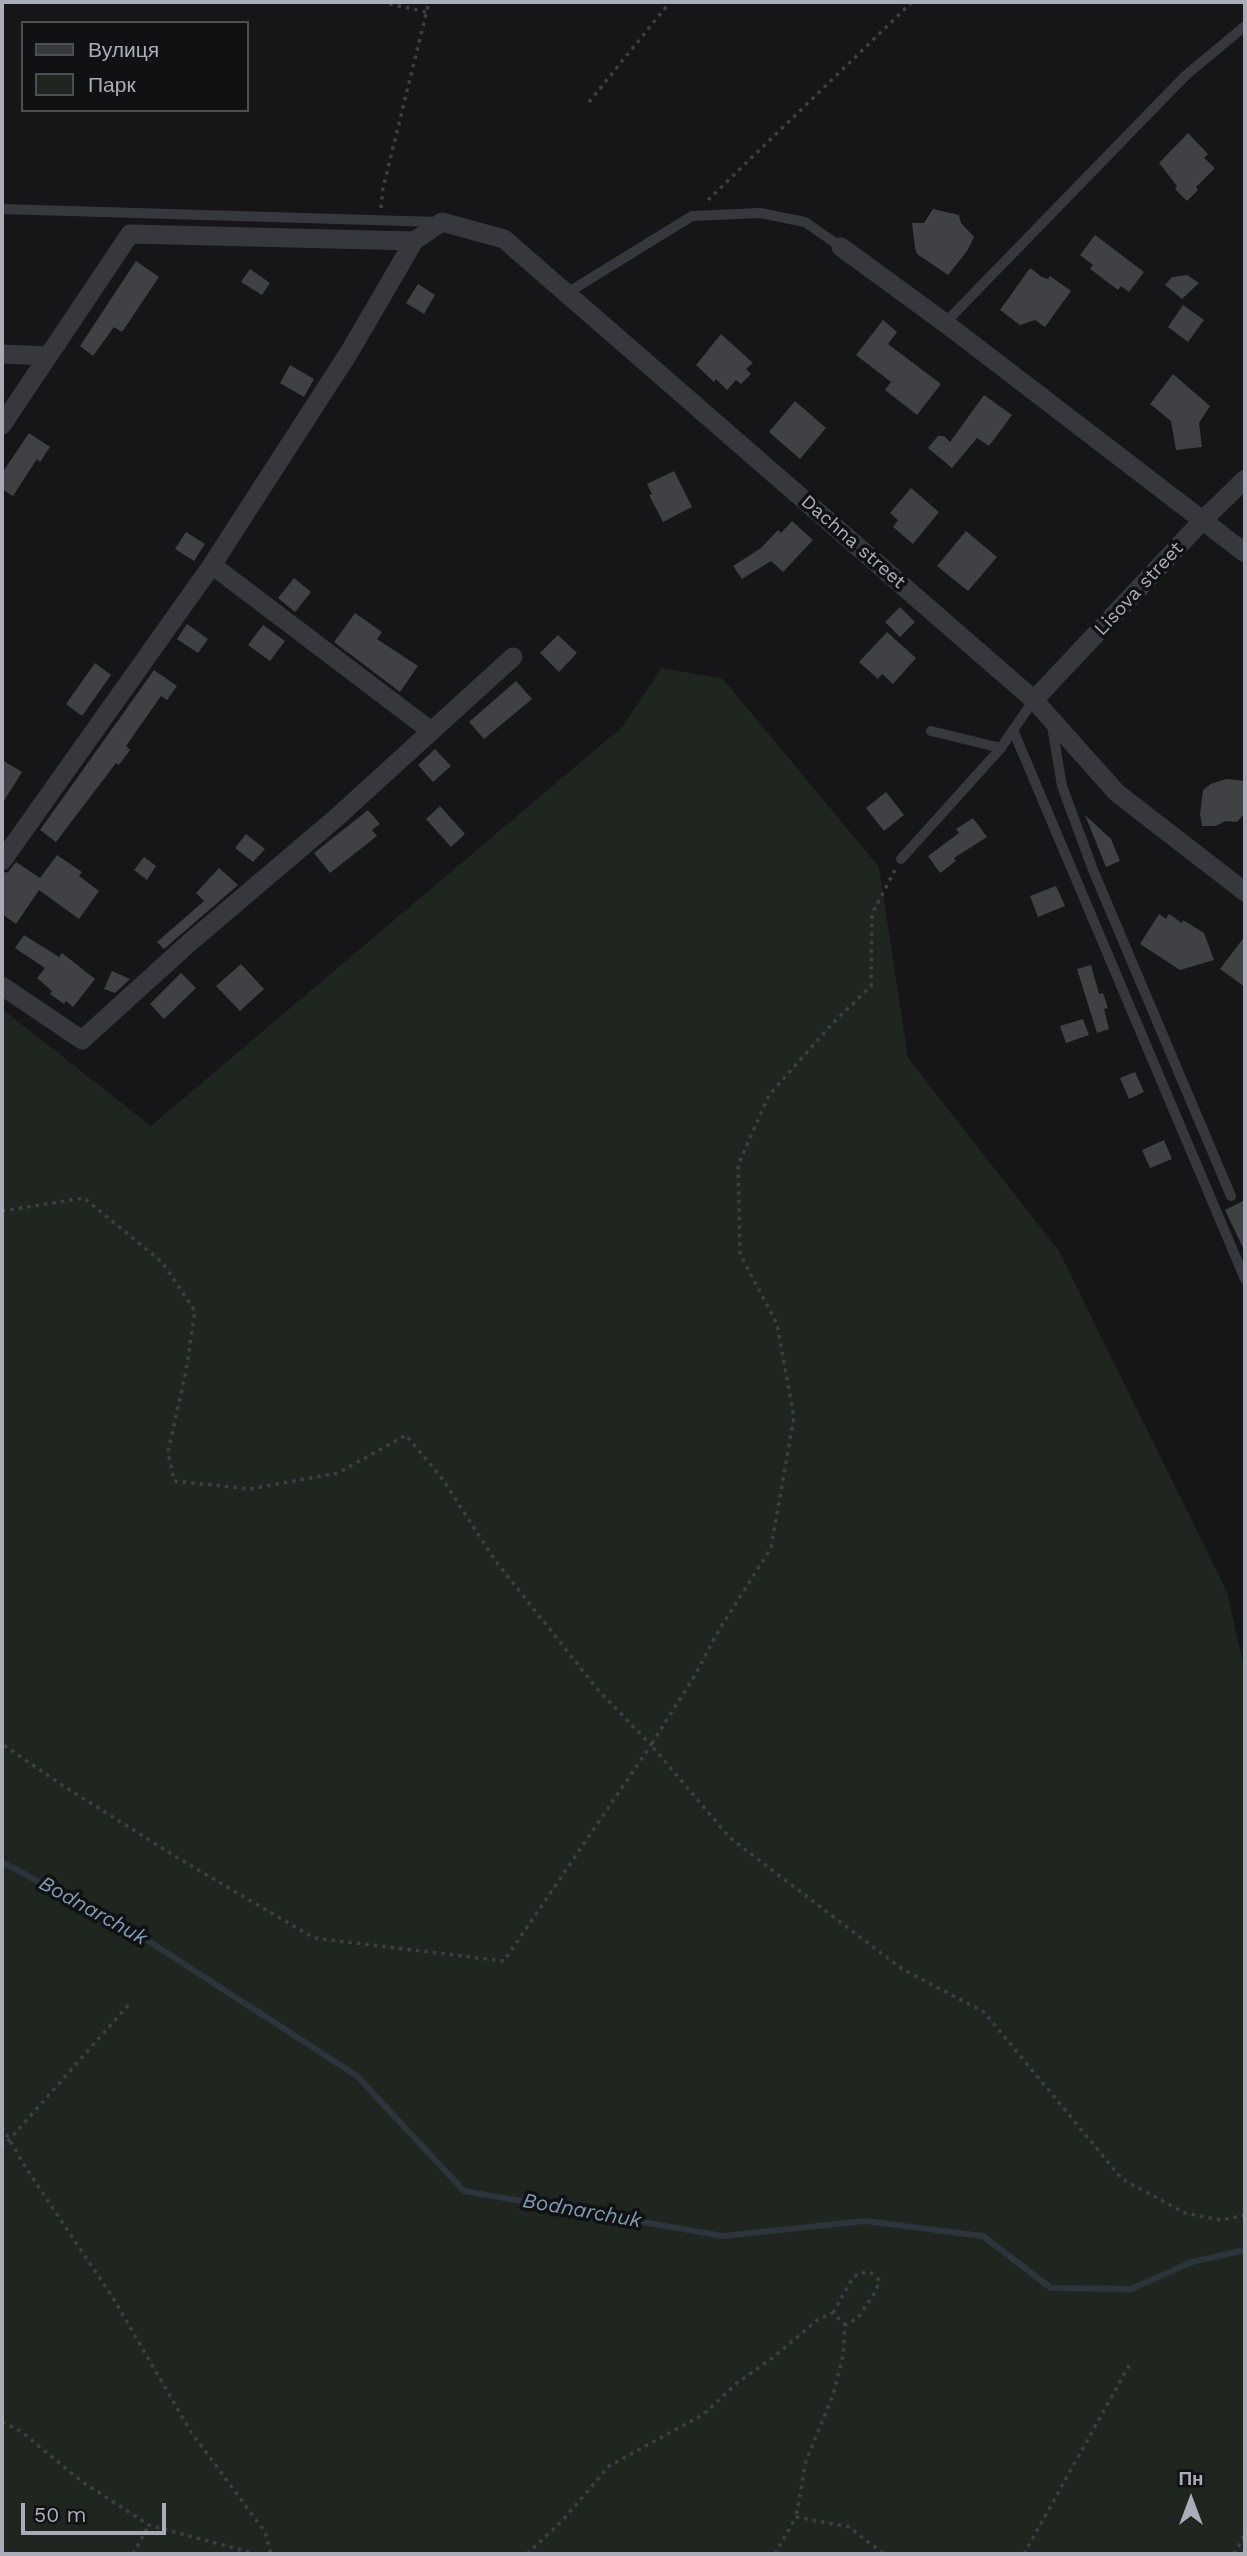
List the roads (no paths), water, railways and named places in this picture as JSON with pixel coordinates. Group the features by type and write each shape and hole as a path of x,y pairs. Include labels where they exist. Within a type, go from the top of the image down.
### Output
{"street":[{"path":"2,861 212,565 350,351 414,241 442,222"},
{"name":"Dachna street","path":"442,222 504,239 1034,701 1117,793 1245,892"},
{"path":"2,425 130,234 414,241"},
{"path":"841,247 945,323 1245,553"},
{"path":"2,354 48,356"},
{"name":"Lisova street","path":"1034,701 1203,520 1245,479"},
{"path":"212,565 430,731"},
{"path":"2,986 82,1040 189,943 336,818 513,657"}],"lane":[{"path":"945,323 1185,76 1245,26"},
{"path":"2,209 442,222"},
{"path":"567,293 692,216 760,212 805,222 841,247"},
{"path":"901,859 1001,748 1034,701"},
{"path":"1051,719 1062,786 1093,870 1231,1196"},
{"path":"1013,730 1245,1279"},
{"path":"931,731 1001,748"}],"waterway":[{"name":"Bodnarchuk","path":"2,1862 147,1940 357,2076 464,2191 723,2236 865,2221 983,2236 1051,2288 1131,2289 1192,2262 1245,2250"}]}
